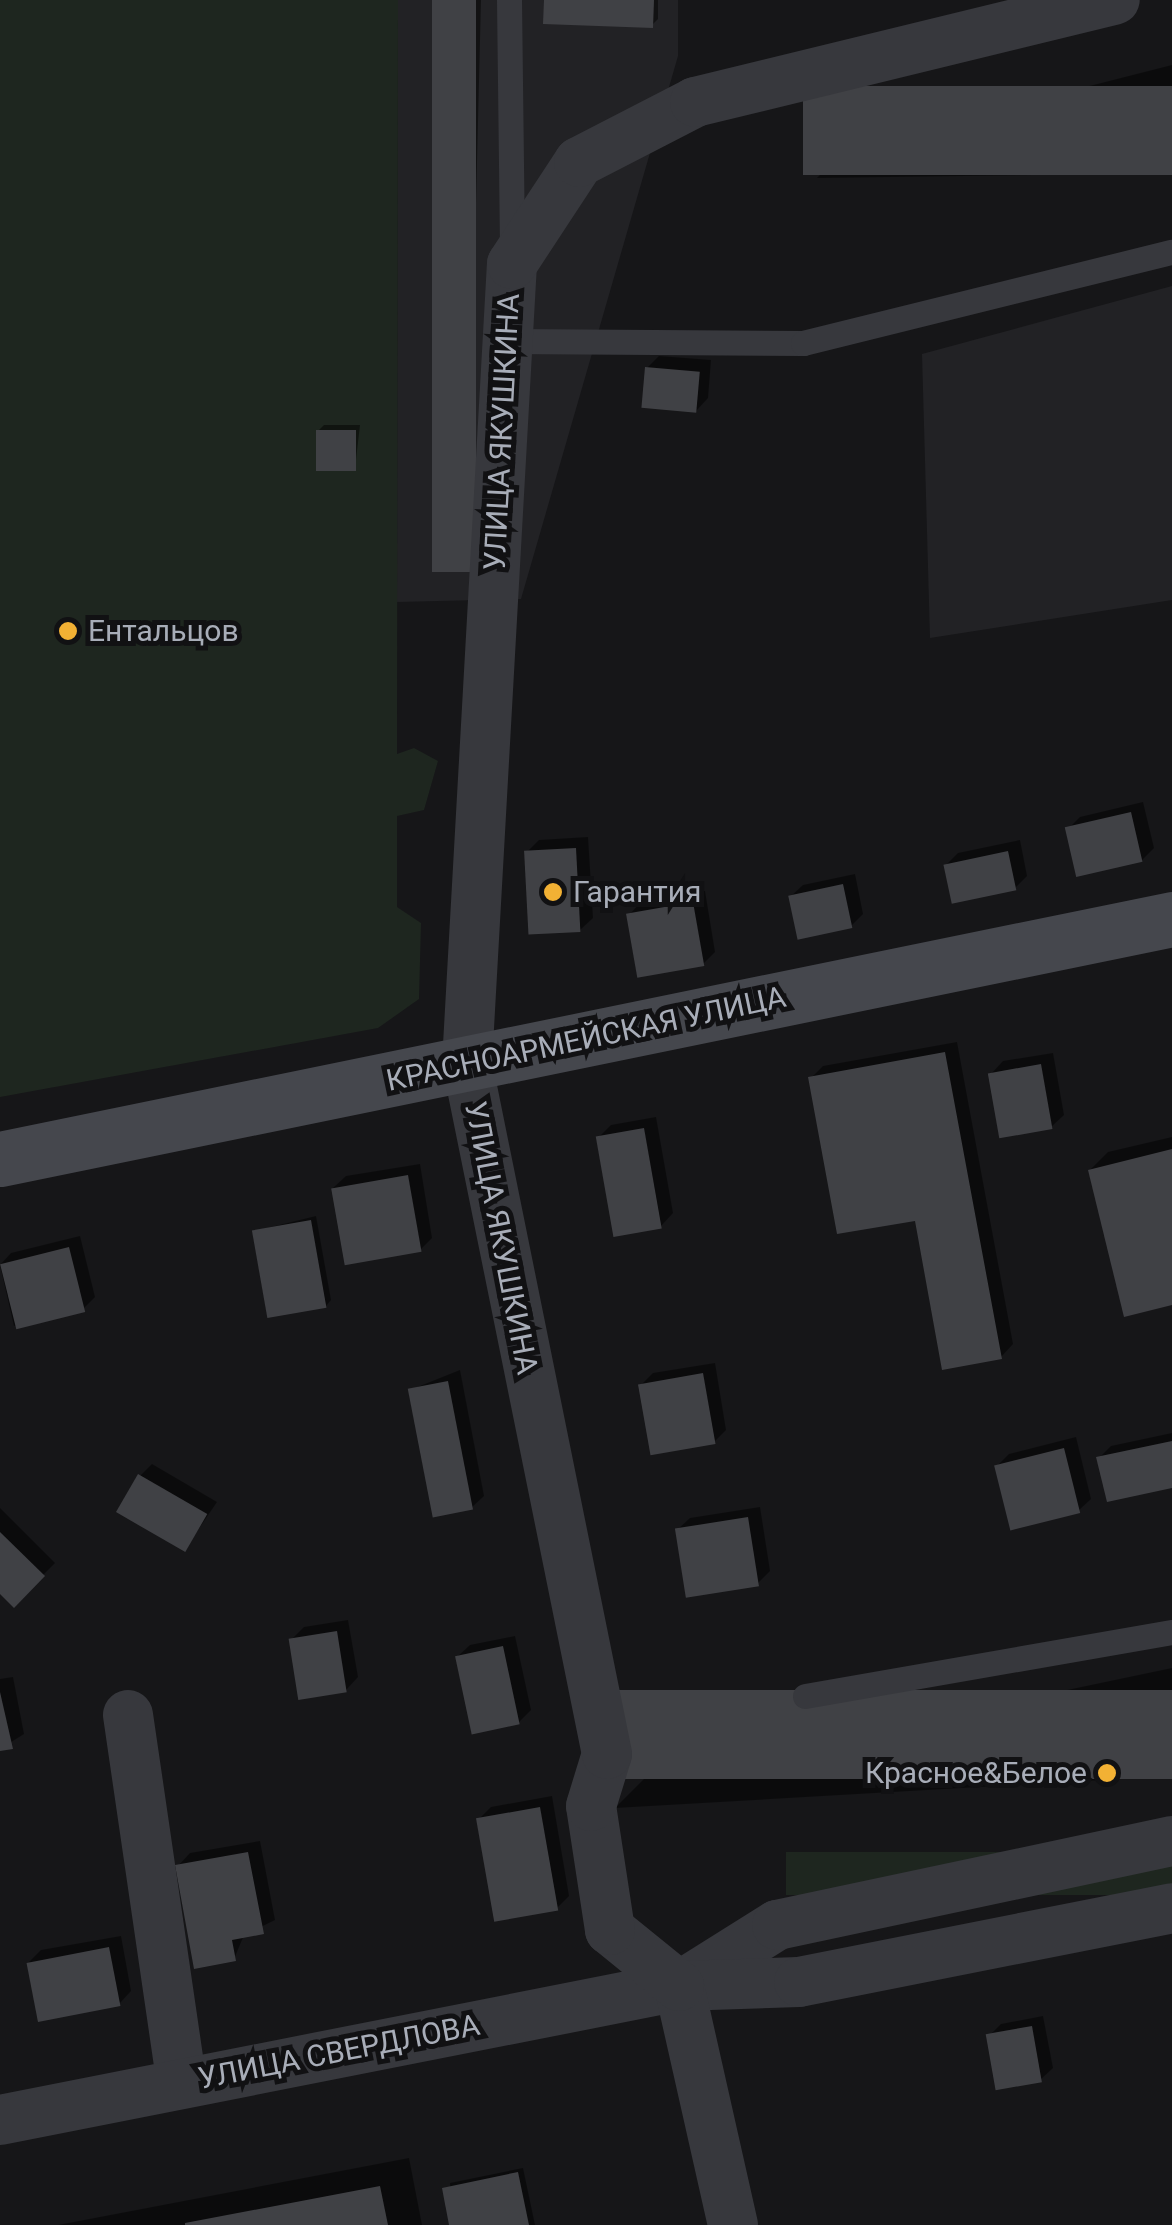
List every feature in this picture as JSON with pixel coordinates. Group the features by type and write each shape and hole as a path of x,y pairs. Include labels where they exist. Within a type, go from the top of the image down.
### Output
{"main road":[{"name":"КРАСНОАРМЕЙСКАЯ УЛИЦА","path":"0,1159 1172,919"}],"street":[{"name":"УЛИЦА ЯКУШКИНА","path":"678,1986 610,1930 591,1806 607,1754 467,1063 512,264 579,162 695,102 1114,0"},
{"path":"128,1715 182,2083"},
{"name":"УЛИЦА СВЕРДЛОВА","path":"678,1986 777,1925 1172,1841"},
{"name":"УЛИЦА СВЕРДЛОВА","path":"0,2120 678,1986 799,1982 1172,1908"},
{"path":"678,1986 733,2225"}],"lane":[{"path":"509,0 512,264"},
{"path":"507,341 803,343 1172,252"},
{"path":"804,1696 1172,1632"}],"shaded area":[{"path":"0,0 398,0 397,754 414,748 438,761 424,810 397,816 397,907 421,923 419,999 378,1028 0,1097"},
{"path":"398,0 678,0 678,56 521,599 397,602"},
{"path":"1172,286 1172,600 930,638 922,354"},
{"path":"786,1852 1172,1852 1172,1895 786,1895"}],"building":[{"path":"432,0 476,0 476,572 432,572"},
{"path":"544,0 654,0 653,28 543,24"},
{"path":"803,86 1172,86 1172,175 803,175"},
{"path":"645,367 700,372 696,413 641,408"},
{"path":"316,430 356,430 356,471 316,471"},
{"path":"1131,812 1142,862 1076,877 1065,827"},
{"name":"Гарантия","path":"576,848 580,932 528,935 524,851"},
{"path":"1008,851 1016,890 952,904 943,865"},
{"path":"843,884 852,928 798,940 788,896"},
{"path":"693,902 704,966 637,978 626,914"},
{"path":"945,1052 1002,1359 942,1370 915,1221 837,1234 808,1077"},
{"path":"1041,1064 1052,1129 999,1138 988,1073"},
{"path":"644,1128 662,1228 613,1237 596,1137"},
{"path":"1172,1149 1172,1305 1124,1317 1088,1170"},
{"path":"408,1175 422,1252 345,1265 331,1189"},
{"path":"311,1220 326,1308 267,1318 252,1230"},
{"path":"69,1247 85,1312 16,1329 0,1264"},
{"path":"703,1373 716,1444 651,1455 638,1384"},
{"path":"448,1381 473,1510 433,1517 408,1389"},
{"path":"1172,1441 1172,1488 1107,1502 1096,1457"},
{"path":"1064,1448 1080,1513 1010,1530 994,1465"},
{"path":"138,1474 207,1514 185,1552 116,1512"},
{"path":"748,1517 759,1586 686,1598 675,1529"},
{"path":"0,1532 45,1576 14,1608 0,1594"},
{"path":"337,1631 347,1692 298,1700 289,1639"},
{"path":"503,1646 520,1724 472,1734 455,1656"},
{"path":"600,1690 1172,1690 1172,1779 600,1779"},
{"path":"0,1692 13,1749 0,1751"},
{"path":"540,1807 558,1910 494,1922 476,1818"},
{"path":"248,1852 264,1934 232,1940 236,1961 194,1969 175,1865"},
{"path":"109,1947 120,2006 38,2022 27,1963"},
{"path":"1032,2026 1042,2082 996,2090 986,2034"},
{"path":"518,2172 529,2225 449,2225 442,2188"},
{"path":"380,2186 388,2225 185,2225 185,2223"}],"place":[{"name":"Ентальцов","path":"68,631"},
{"name":"Гарантия","path":"553,892"},
{"name":"Красное&Белое","path":"1107,1773"}]}
